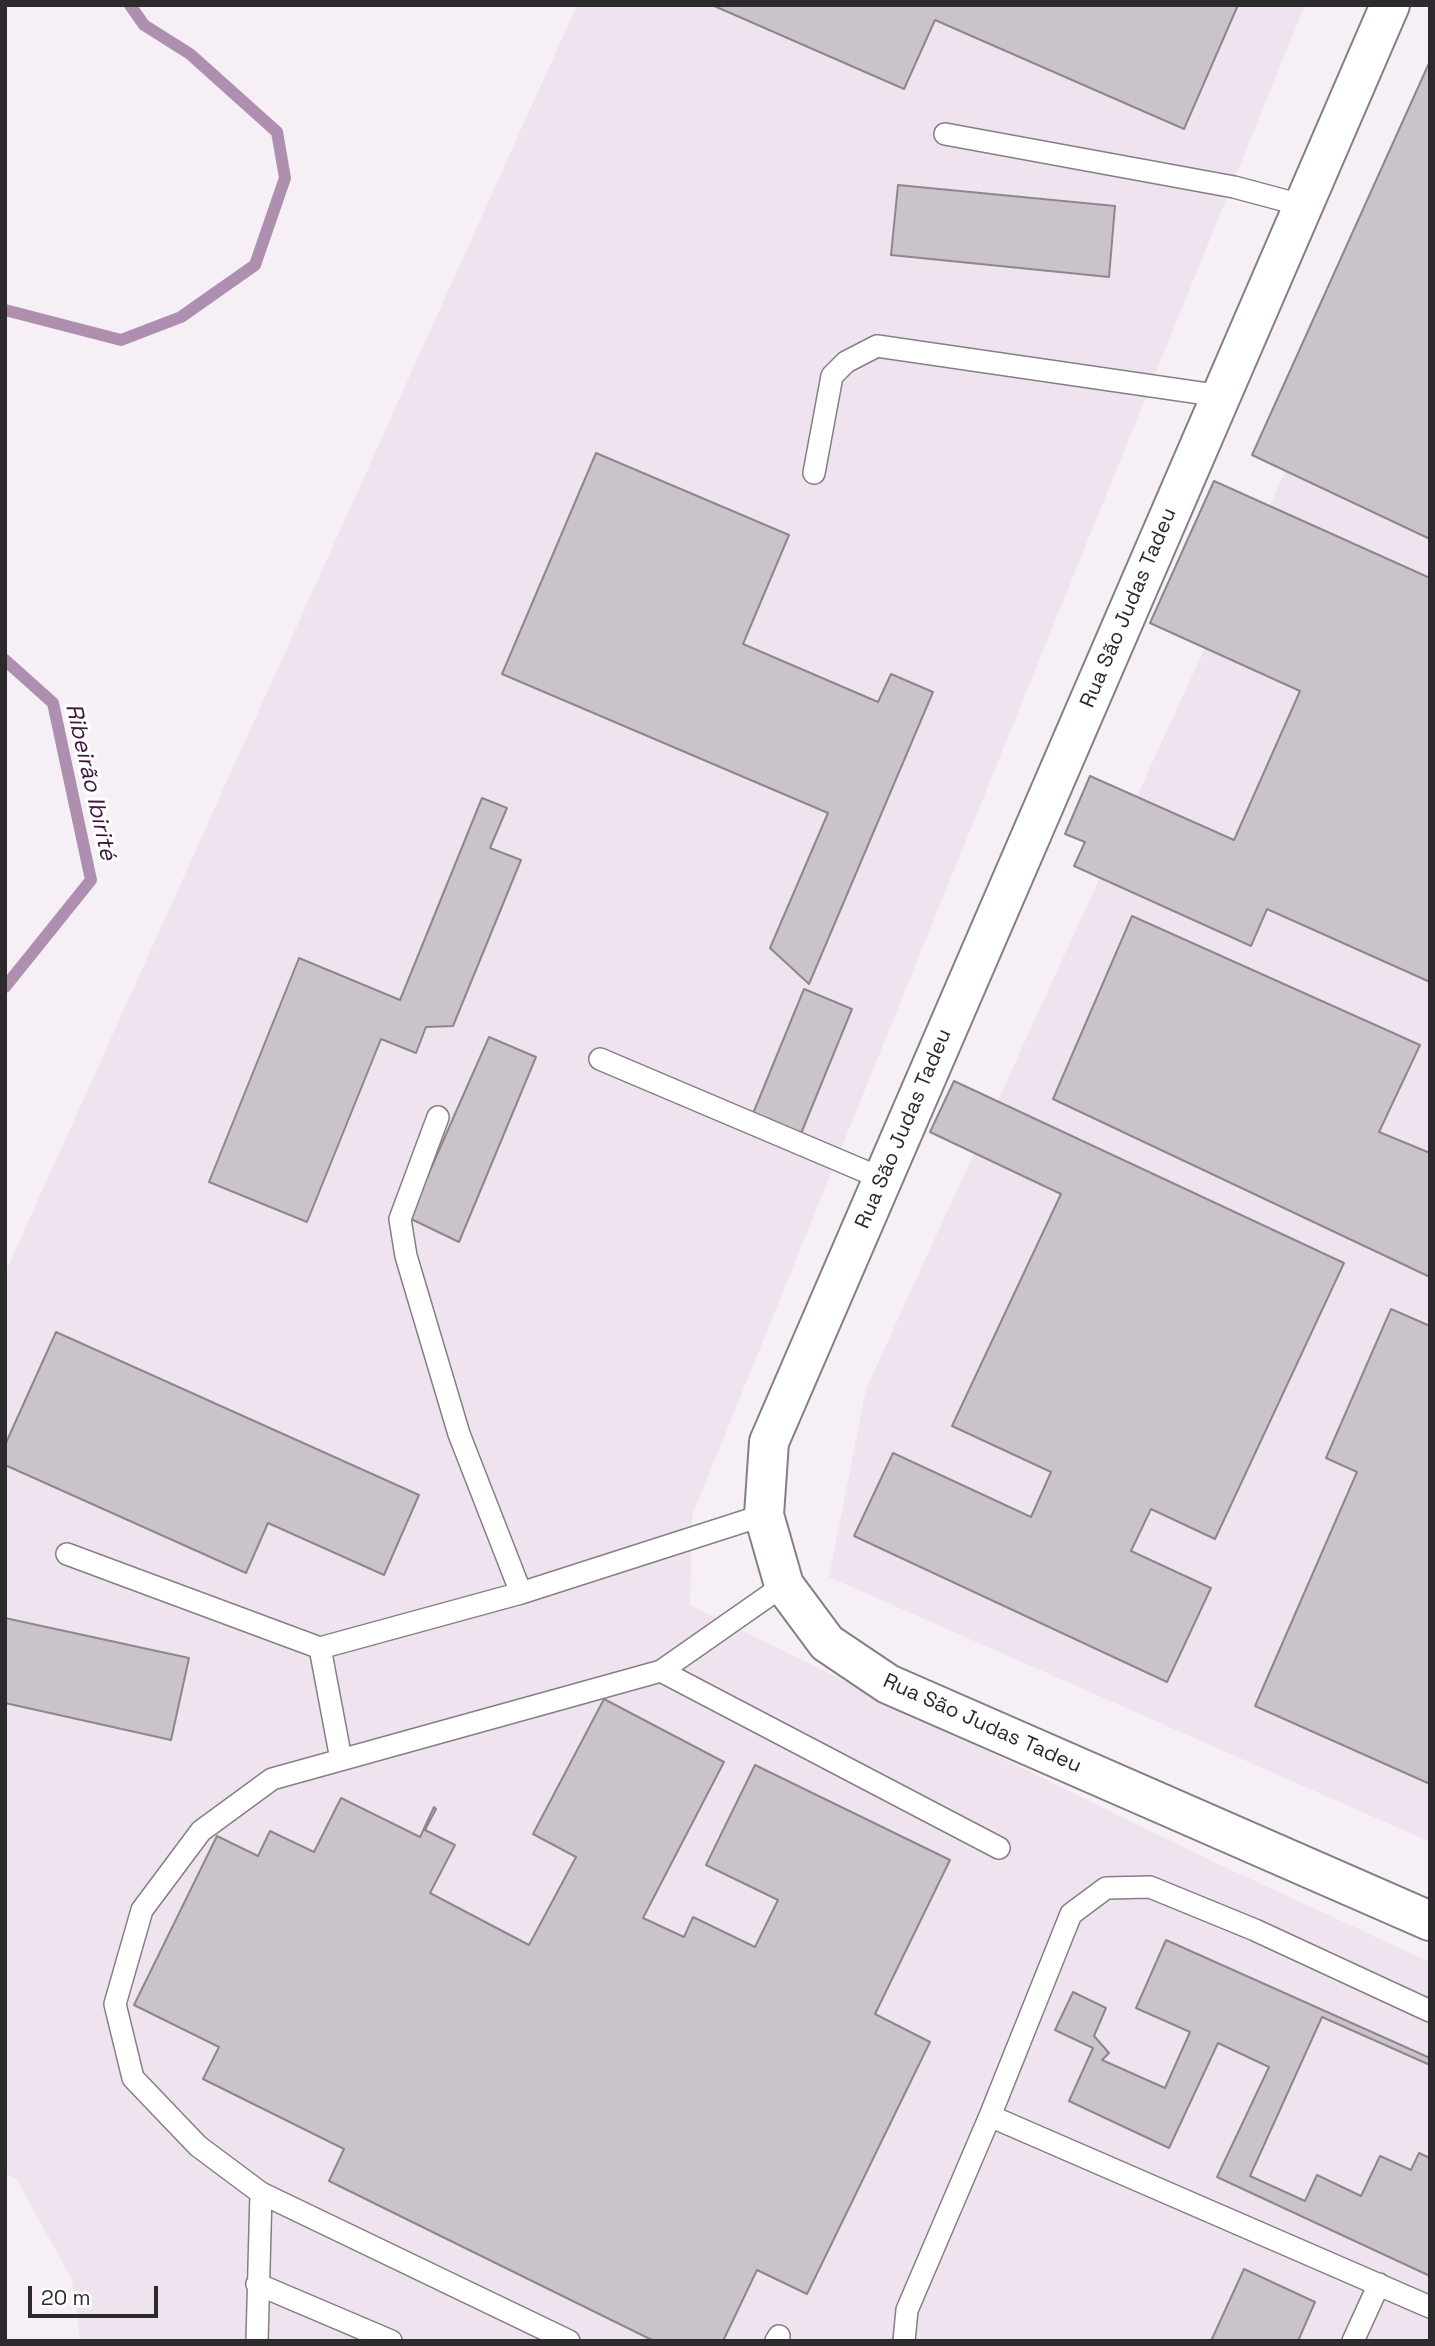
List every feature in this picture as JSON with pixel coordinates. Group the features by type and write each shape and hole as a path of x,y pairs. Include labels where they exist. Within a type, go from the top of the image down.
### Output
{"street":[{"name":"Rua São Judas Tadeu","path":"1390,5 1306,206 1221,396 769,1442 764,1515 784,1585 827,1643 888,1684 1430,1921"}],"lane":[{"path":"945,134 1234,187 1306,206"},
{"path":"814,473 832,376 846,362 877,346 1221,396"},
{"path":"600,1059 883,1179"},
{"path":"438,1117 400,1219 406,1256 459,1434 521,1593"},
{"path":"67,1554 320,1648 521,1593 764,1515"},
{"path":"569,2341 261,2193 198,2146 134,2078 115,2004 142,1910 201,1831 272,1779 661,1671 784,1585"},
{"path":"320,1648 341,1759"},
{"path":"661,1671 999,1848"},
{"path":"904,2341 907,2310 990,2116 1071,1914 1107,1888 1150,1887 1255,1930 1430,2011"},
{"path":"990,2116 1430,2307"},
{"path":"257,2341 261,2193"},
{"path":"257,2284 391,2341"},
{"path":"1353,2341 1379,2284"}],"shaded area":[{"path":"577,5 1305,5 692,1516 690,1605 1216,1863 1430,1962 1430,2341 80,2341 72,2280 17,2180 5,2173 5,1273"},
{"path":"1430,155 1430,1842 829,1577 866,1389"}],"building":[{"path":"712,5 1238,5 1184,129 935,20 904,89"},
{"path":"1430,61 1430,539 1252,455"},
{"path":"898,185 1115,206 1109,277 891,255"},
{"path":"596,453 789,535 743,644 878,702 891,674 933,692 809,984 770,948 828,813 502,674"},
{"path":"1214,481 1430,578 1430,982 1267,909 1251,946 1074,866 1085,842 1065,834 1090,776 1234,840 1300,691 1150,623"},
{"path":"482,798 507,808 490,848 521,860 453,1026 426,1027 416,1053 381,1039 307,1222 209,1182 299,958 400,1000"},
{"path":"1132,916 1420,1045 1379,1132 1430,1153 1430,1277 1053,1099"},
{"path":"804,989 852,1009 800,1136 752,1116"},
{"path":"489,1037 536,1057 459,1242 409,1218"},
{"path":"954,1081 1344,1263 1215,1539 1151,1509 1131,1551 1211,1588 1167,1682 854,1536 893,1453 1031,1517 1051,1472 952,1426 1061,1194 930,1132"},
{"path":"1391,1309 1430,1326 1430,1784 1255,1706 1357,1472 1326,1458"},
{"path":"56,1332 419,1495 384,1575 268,1523 246,1573 5,1465 5,1445"},
{"path":"5,1618 189,1658 171,1740 5,1703"},
{"path":"604,1699 724,1762 643,1918 684,1937 693,1917 755,1947 778,1900 706,1865 755,1765 950,1860 875,2014 930,2042 807,2294 757,2270 723,2341 654,2341 329,2181 344,2149 203,2079 219,2047 134,2005 217,1836 258,1856 270,1831 314,1852 341,1798 420,1837 434,1807 436,1809 425,1830 455,1845 430,1893 529,1945 576,1857 533,1834"},
{"path":"1166,1940 1430,2058 1430,2065 1322,2017 1250,2176 1305,2201 1317,2175 1361,2196 1380,2156 1411,2170 1419,2153 1430,2158 1430,2276 1217,2177 1269,2067 1218,2043 1169,2148 1069,2101 1093,2048 1055,2030 1073,1992 1106,2008 1094,2036 1109,2053 1102,2060 1165,2088 1190,2032 1136,2008"},
{"path":"1244,2269 1315,2302 1298,2341 1211,2341"}],"waterway":[{"name":"Ribeirão Ibirité","path":"5,310 121,340 181,317 255,265 285,178 277,132 190,54 144,25 130,5"},
{"name":"Ribeirão Ibirité","path":"5,660 53,703 91,880 5,987"}]}
